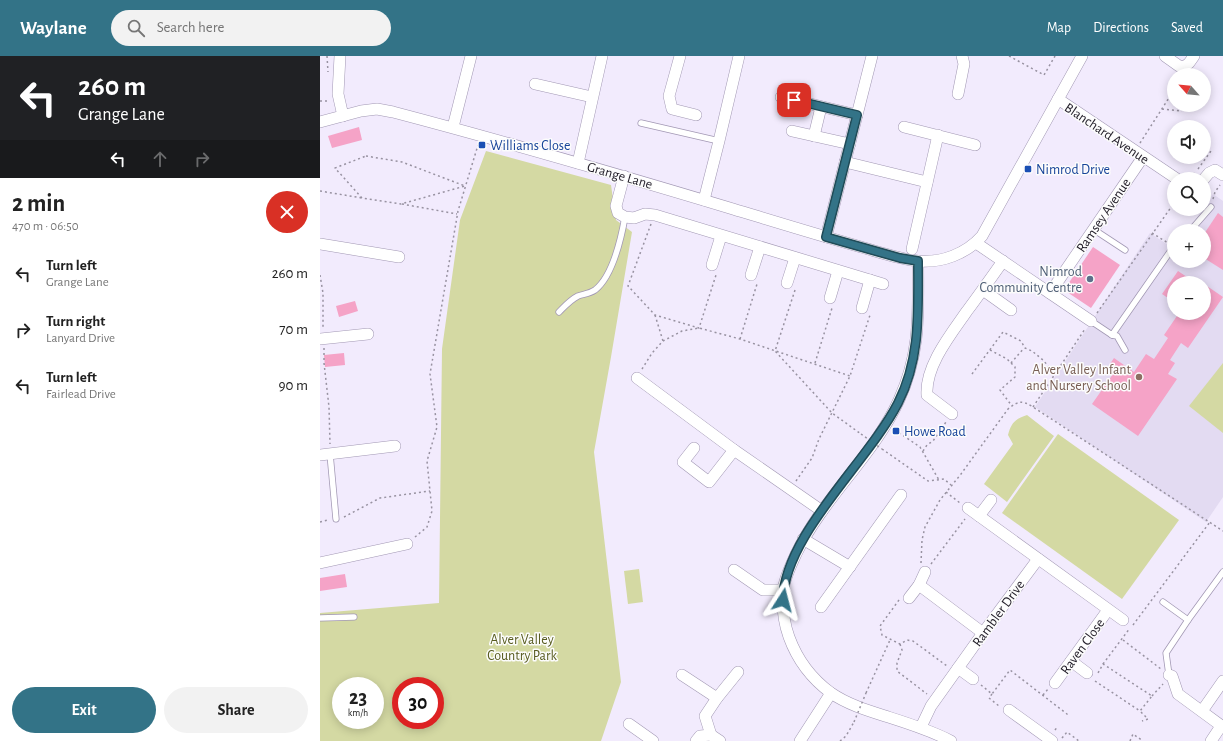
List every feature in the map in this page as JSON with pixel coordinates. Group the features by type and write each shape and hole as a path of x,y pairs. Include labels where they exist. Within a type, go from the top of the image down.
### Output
{"street":[{"path":"340,56 338,94 343,116"},
{"path":"453,128 471,56"},
{"path":"578,163 602,56"},
{"path":"680,56 669,96 672,109 696,115"},
{"path":"704,200 739,56"},
{"path":"826,237 872,56"},
{"path":"958,94 964,64 962,56"},
{"path":"951,741 921,727 845,701 831,693 814,678 793,648 786,629 783,610 783,590 791,564 803,539 886,424 906,385 918,332 918,261 946,259 976,243 982,236 1082,56"},
{"path":"1164,56 1179,66 1184,67 1194,56"},
{"path":"535,84 592,97"},
{"path":"781,97 857,115"},
{"name":"Blanchard Avenue","path":"1058,99 1167,173"},
{"path":"814,136 821,107"},
{"name":"Grange Lane","path":"320,122 361,111 377,110 393,112 624,176 826,237 900,258 918,261"},
{"path":"904,127 975,144"},
{"path":"792,131 850,144"},
{"path":"912,249 938,135"},
{"name":"Ramsey Avenue","path":"1050,293 1093,229 1138,154"},
{"path":"845,162 927,182"},
{"path":"1211,172 1215,170 1223,175"},
{"path":"624,176 616,206 618,213 625,217 634,218 645,214 655,215 882,284"},
{"path":"712,265 721,236"},
{"path":"976,243 1090,321"},
{"path":"320,244 399,257"},
{"path":"751,275 760,247"},
{"path":"787,283 795,258"},
{"path":"952,414 927,395 929,380 941,348 1003,262"},
{"path":"830,298 838,271"},
{"path":"862,308 870,280"},
{"path":"983,290 1011,310"},
{"path":"322,338 368,334"},
{"path":"637,378 734,450 822,511"},
{"path":"325,454 394,446"},
{"path":"694,448 683,462 709,482 734,450"},
{"path":"821,607 901,495"},
{"path":"979,516 991,500"},
{"name":"Raven Close","path":"968,508 1123,620"},
{"path":"803,539 850,567"},
{"path":"320,563 407,544"},
{"name":"Rambler Drive","path":"921,727 935,700 1038,559"},
{"path":"734,570 763,590 783,590"},
{"path":"909,598 919,585 926,570"},
{"path":"919,585 983,633"},
{"name":"Raven Close","path":"1055,683 1108,610"},
{"path":"1071,661 1092,676"},
{"path":"958,668 973,679"},
{"path":"716,738 705,716 717,698 738,672"},
{"path":"682,675 717,698"},
{"path":"1171,676 1178,694 1222,727 1211,741"},
{"path":"1202,711 1223,681"},
{"path":"800,741 831,693"},
{"path":"1009,710 1045,739"},
{"path":"629,724 653,741"},
{"path":"696,741 700,736 716,738"}],"lane":[{"path":"641,123 719,141"},
{"path":"1196,224 1203,216"},
{"path":"559,312 578,296 595,290 604,279 614,260 621,239 625,217"},
{"path":"1093,229 1125,250"},
{"path":"1112,335 1167,256"},
{"path":"1090,321 1112,335 1117,336 1124,350"},
{"path":"325,454 336,519"},
{"path":"1171,676 1166,653 1223,572"},
{"path":"1163,602 1188,620"},
{"path":"320,618 354,617"}],"path":[{"path":"1009,56 1044,75 1055,56"},
{"path":"320,101 330,100"},
{"path":"1138,154 1167,101"},
{"path":"1162,109 1167,110"},
{"path":"407,544 427,527 432,511 427,461 437,427 430,374 457,214 480,135"},
{"path":"362,198 335,168 366,156 402,162 466,186"},
{"path":"1211,207 1215,192 1223,181"},
{"path":"401,204 466,186"},
{"path":"320,191 457,214"},
{"path":"1033,407 1090,321 1167,212"},
{"path":"655,215 628,286 655,315 663,342"},
{"path":"1152,233 1167,242"},
{"path":"699,328 719,267 712,265"},
{"path":"320,275 323,293 322,338 329,407 325,454"},
{"path":"740,339 758,278 751,275"},
{"path":"775,351 796,286 787,283"},
{"path":"815,363 834,299 830,298"},
{"path":"790,489 812,458 819,439 850,376 872,310 862,308"},
{"path":"655,315 740,339 850,376"},
{"path":"637,378 652,353 663,342 682,331 699,328"},
{"path":"972,374 1003,332 1021,341 1025,348 1043,360 1055,374"},
{"path":"1011,363 1025,348"},
{"path":"990,350 1007,359 1014,367 1015,377 1000,390 1012,406"},
{"path":"775,351 832,412 861,434 928,481 944,479 952,485"},
{"path":"926,570 967,516 968,508 946,492 961,474 1008,409 1016,403 1025,402 1223,531"},
{"path":"922,451 927,444 933,441 952,414"},
{"path":"886,424 920,447 939,480"},
{"path":"320,522 344,517 380,498 430,491"},
{"path":"1142,721 1148,719 1140,711 1092,676 1122,640 1210,522"},
{"path":"840,741 846,736 854,722 890,640"},
{"path":"1122,640 1171,676 1140,711"},
{"path":"900,644 902,650 897,663 897,671 935,700"},
{"path":"1103,664 1152,696"},
{"path":"1009,710 1008,712 989,698 1010,670 1068,714 1066,716"},
{"path":"973,679 992,694"},
{"path":"1060,741 1067,732 1079,741"},
{"path":"1130,741 1134,733 1143,741"}],"shaded area":[{"name":"Alver Valley Infant and Nursery School","path":"1213,194 1223,201 1223,497 1206,522 1035,407 1150,233 1167,244 1167,268 1211,268 1211,224 1193,224 1198,216 1211,216 1211,197"}],"green space":[{"name":"Alver Valley Country Park","path":"486,151 611,185 616,220 632,232 594,452 621,682 601,741 320,741 320,613 439,603 442,349 460,220"},
{"path":"1223,363 1223,433 1189,406"},
{"path":"1027,415 1054,436 1007,502 984,484 1013,444 1008,435 1012,424 1019,418"},
{"path":"1058,434 1179,520 1122,599 1002,513"},
{"path":"639,569 643,602 628,604 624,571"}],"building":[{"path":"359,127 362,140 332,148 328,136"},
{"path":"1218,213 1223,217 1223,270 1211,262 1211,224"},
{"path":"1093,247 1120,265 1091,308 1064,290"},
{"path":"1178,271 1186,276 1175,276"},
{"path":"1167,287 1167,297 1162,294"},
{"path":"1211,289 1223,297 1211,314"},
{"path":"355,301 358,311 339,317 336,306"},
{"path":"1174,320 1207,320 1188,348 1181,343 1170,360 1175,363 1168,374 1177,379 1138,436 1092,404 1113,374 1106,370 1114,358 1134,372 1146,354 1154,359 1168,338 1164,335"},
{"path":"344,353 345,365 325,367 324,355"},
{"path":"345,574 347,587 320,591 320,578"}],"place":[{"name":"Williams Close","path":"482,145"},
{"name":"Nimrod Drive","path":"1028,169"},
{"name":"Nimrod Community Centre","path":"1090,279"},
{"name":"Alver Valley Infant and Nursery School","path":"1139,377"},
{"name":"Howe Road","path":"896,431"}],"route":[{"path":"783,600 783,590 791,564 803,539 886,424 898,402 906,385 911,369 918,332 918,261 900,258 826,237 857,115 794,100"}]}
